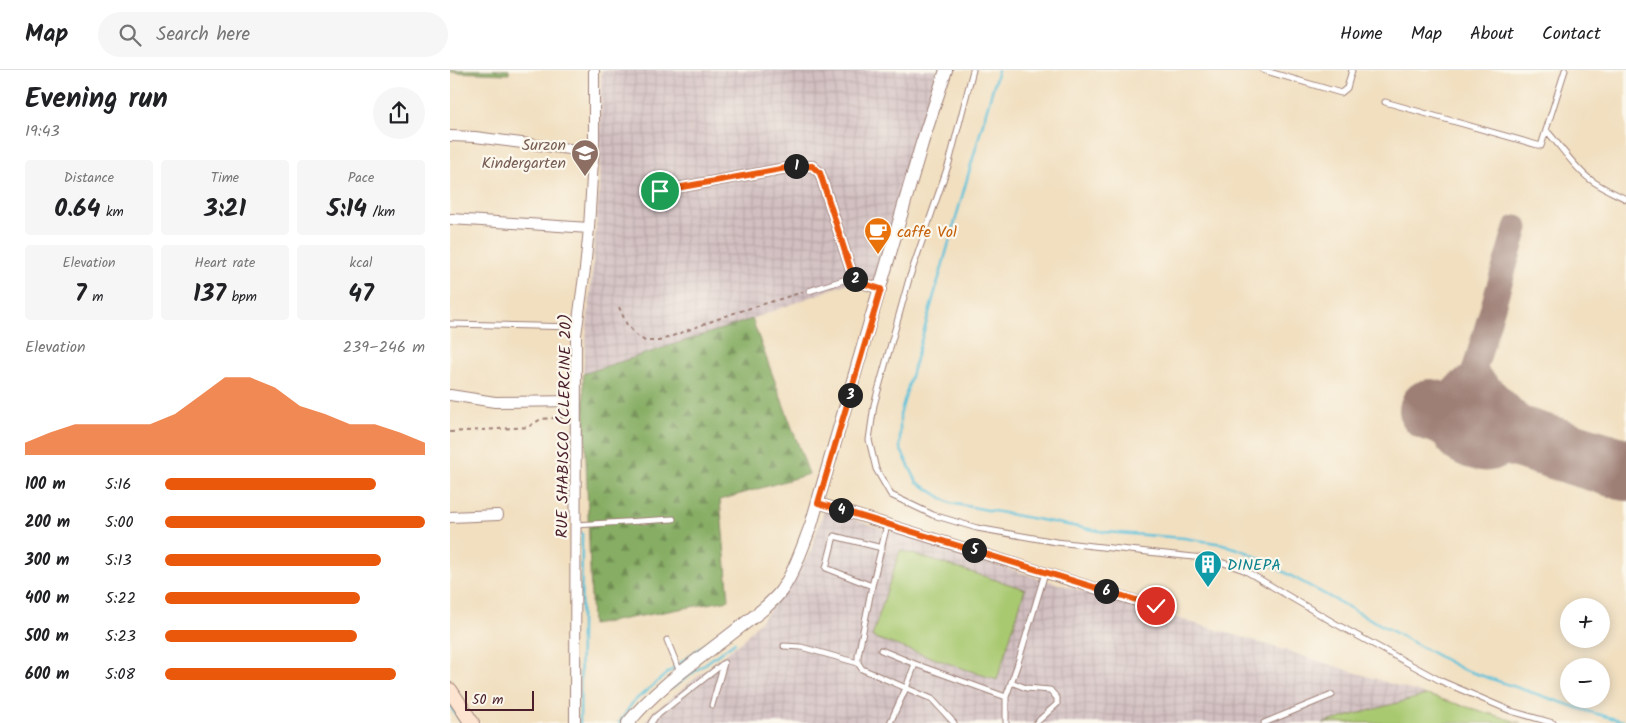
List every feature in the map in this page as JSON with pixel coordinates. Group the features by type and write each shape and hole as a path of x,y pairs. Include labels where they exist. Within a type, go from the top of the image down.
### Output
{"main road":[{"path":"450,690 472,723"}],"street":[{"name":"RUE SHABISCO (CLERCINE 20)","path":"575,723 577,327 589,228 594,152 594,70"},
{"path":"628,723 640,708 780,593 800,554 818,503 922,143 946,70"},
{"path":"450,136 475,137 594,152"},
{"path":"660,191 792,167 812,166 820,173 853,277 862,283 881,289"},
{"path":"451,219 589,228"},
{"path":"450,395 495,402 576,401"},
{"path":"818,503 1156,606"},
{"path":"450,518 498,515"}],"lane":[{"path":"973,70 949,163 909,279 874,405 869,440 876,469 891,495 933,515 977,528 1056,542 1212,559 1244,570 1336,624 1441,681 1511,711 1554,723"},
{"path":"1263,70 1341,93 1347,88 1352,70"},
{"path":"1386,102 1541,146 1565,70"},
{"path":"1546,130 1589,179 1608,191 1626,199"},
{"path":"809,290 853,277"},
{"path":"450,324 577,327"},
{"path":"575,525 673,519"},
{"path":"858,663 858,650 887,524"},
{"path":"872,586 826,568 834,536 882,548"},
{"path":"1006,723 1006,698 1045,572"},
{"path":"667,640 681,673"},
{"path":"784,646 800,647 858,663 862,668 932,699 954,723"},
{"path":"881,650 1006,698"},
{"path":"651,723 655,717 724,663 712,705"},
{"path":"890,723 915,664"},
{"path":"1011,682 1026,688 1050,690 1057,698 1058,704 1036,723"},
{"path":"1264,723 1332,695"}],"path":[{"path":"619,307 627,325 636,335 645,341 659,341 731,314 809,290"},
{"path":"450,432 528,427 541,419 576,416"}],"shaded area":[{"path":"601,70 937,70 876,282 861,278 752,319 583,374 599,193"},
{"path":"824,510 1035,577 1252,640 1427,695 1323,723 644,723 652,713 742,641 766,614 810,553"}],"green space":[{"path":"450,70 509,70 509,74 450,72"},
{"path":"752,319 809,474 720,500 729,600 592,625 583,374"},
{"path":"900,550 1025,589 997,680 872,637"},
{"path":"1427,695 1521,723 1323,723"}],"waterway":[{"path":"998,70 900,415 900,448 917,482 950,503 1105,532 1184,538 1223,544 1249,553 1462,669 1590,712 1626,722"},
{"path":"580,723 582,533"},
{"path":"678,665 732,623 741,619"},
{"path":"672,688 735,642"},
{"path":"619,723 633,702 676,666"},
{"path":"450,706 462,723"}],"taxiway":[{"path":"1460,419 1516,228"},
{"path":"1543,445 1523,445 1486,459 1462,453 1452,447 1443,427 1442,414 1445,401 1460,384 1473,377 1479,377 1550,447"}],"runway":[{"path":"1430,410 1626,470"}],"place":[{"name":"Surzon Kindergarten","path":"585,177"},
{"name":"caffe Vol","path":"878,255"},
{"name":"DINEPA","path":"1208,588"}],"route":[{"path":"660,191 792,167 812,166 820,173 853,277 862,283 881,289 818,503 1156,606"}]}
